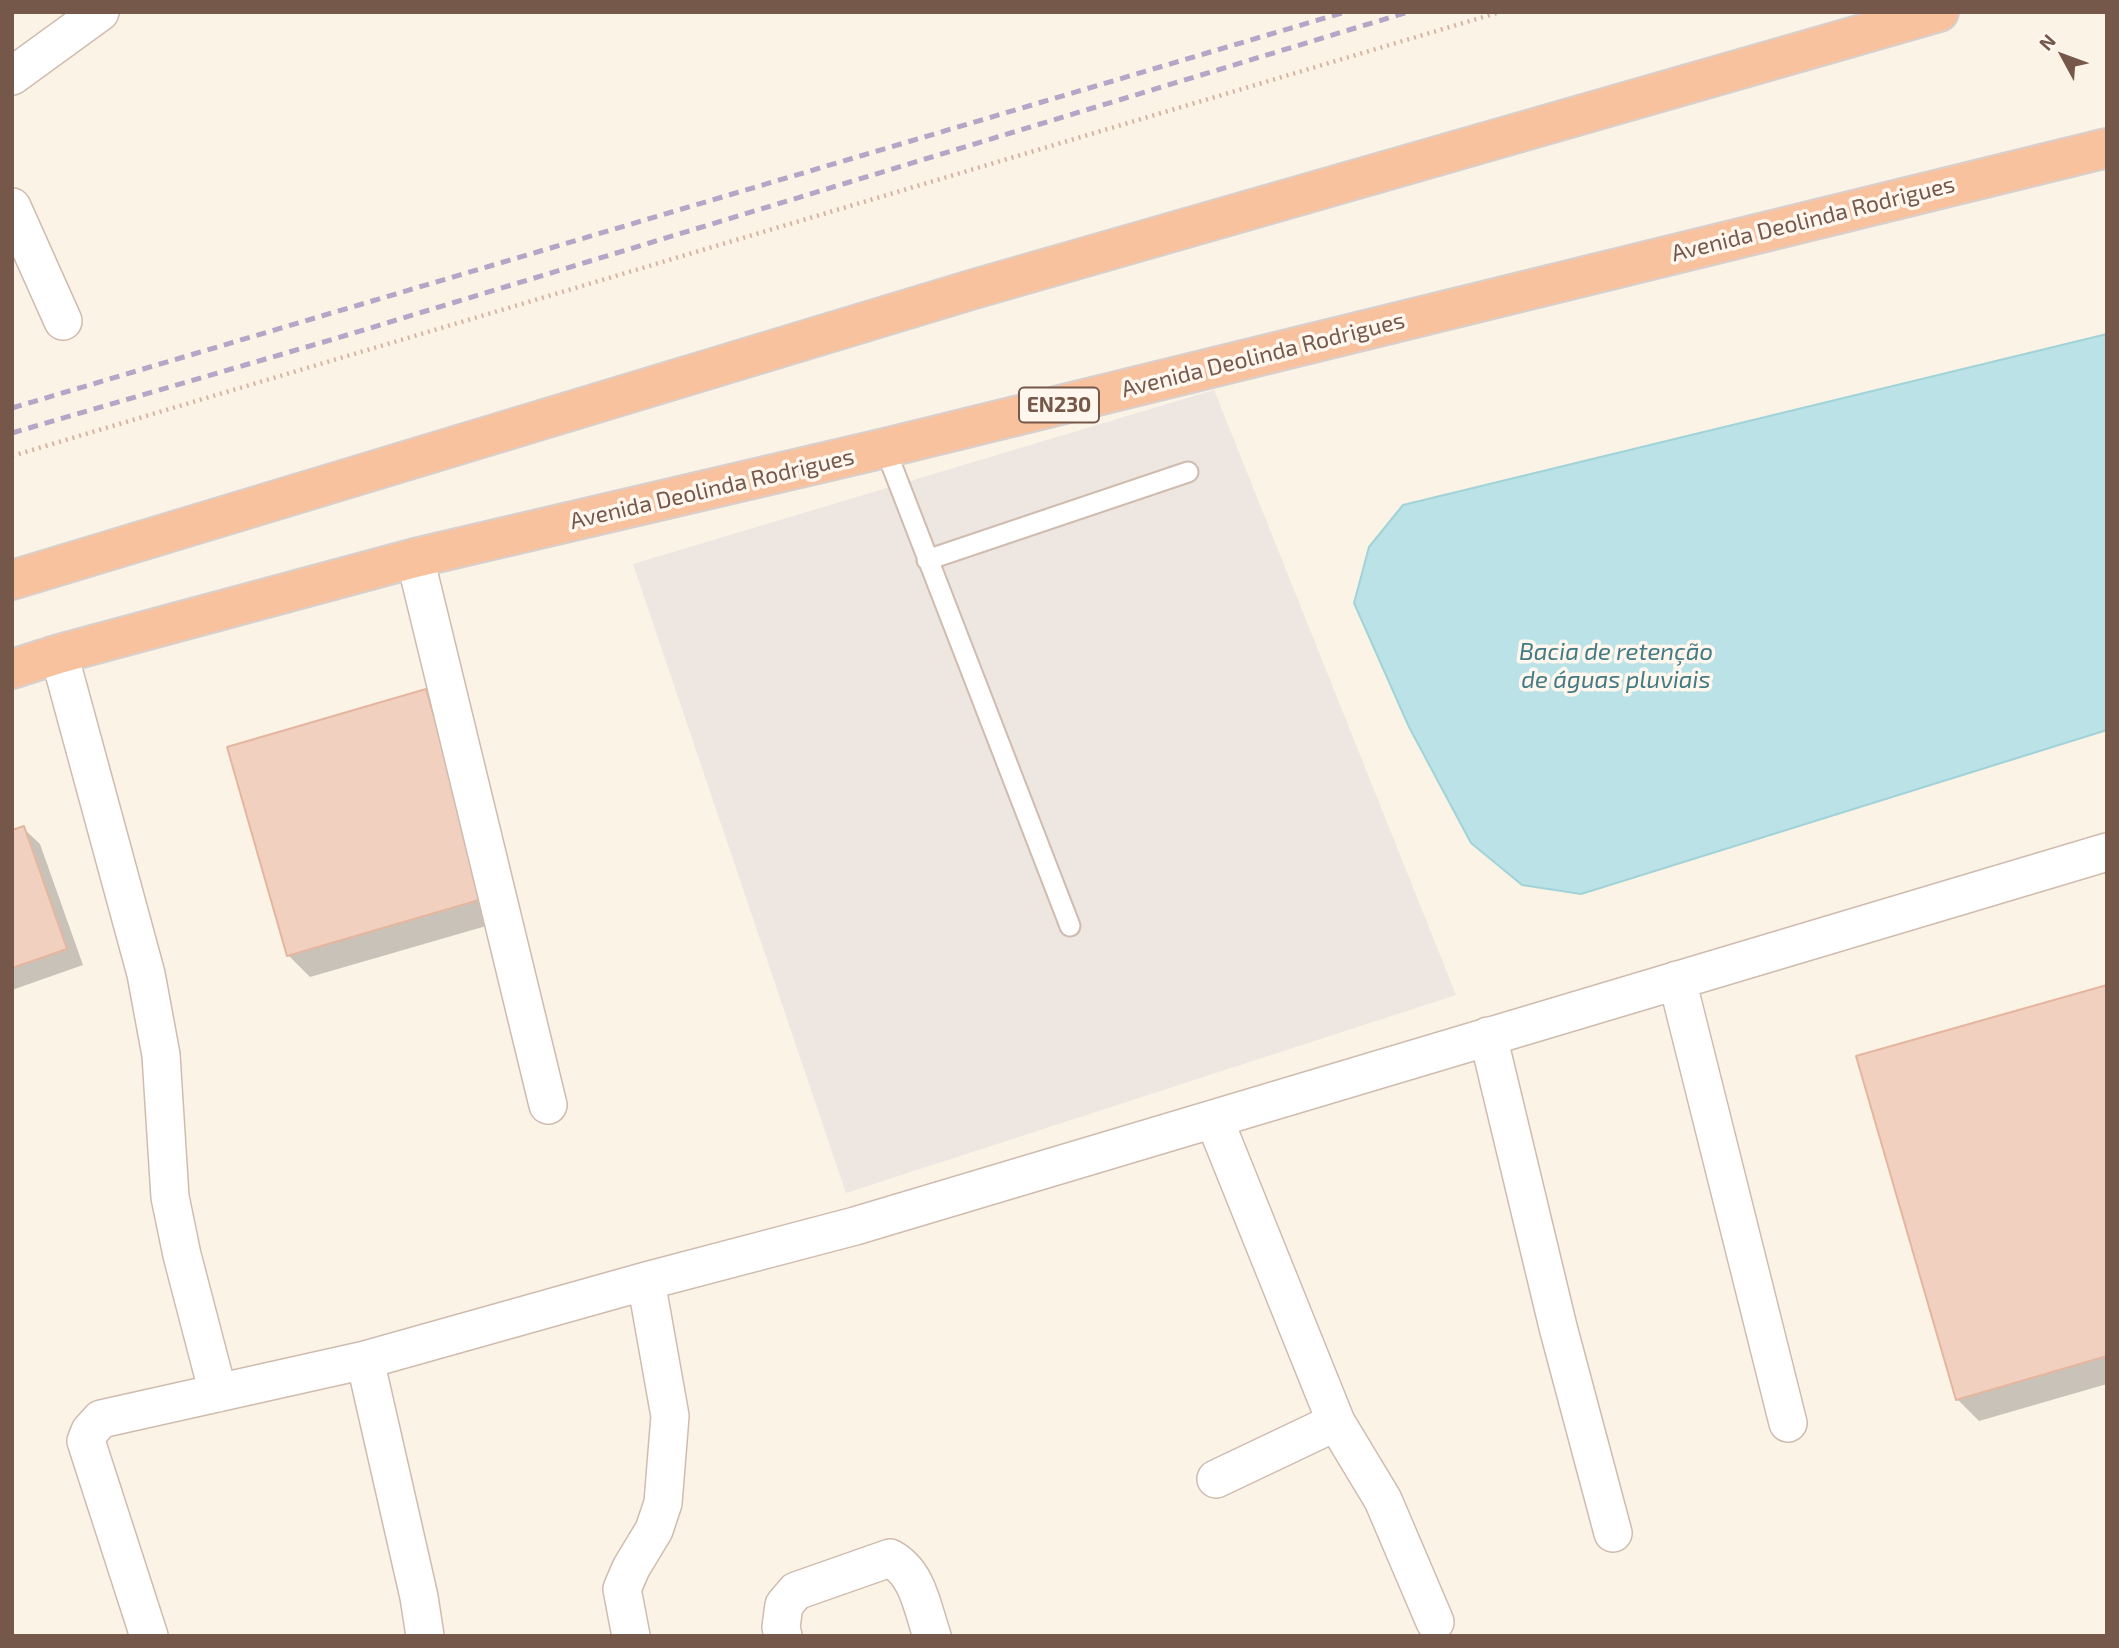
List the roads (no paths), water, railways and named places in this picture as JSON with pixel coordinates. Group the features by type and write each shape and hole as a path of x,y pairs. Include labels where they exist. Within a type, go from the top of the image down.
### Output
{"highway":[{"path":"12,580 974,289 1939,12"},
{"name":"Avenida Deolinda Rodrigues","path":"12,669 415,558 885,449 2107,148"}],"street":[{"path":"12,76 100,12"},
{"path":"12,207 63,321"},
{"path":"415,558 548,1105"},
{"path":"59,654 146,974 161,1055 170,1197 182,1255 218,1393"},
{"path":"149,1636 86,1441 90,1431 101,1419 365,1360 855,1226 2107,852"},
{"path":"1677,980 1788,1423"},
{"path":"1488,1036 1558,1326 1613,1533"},
{"path":"1214,1119 1336,1422 1383,1500 1435,1622"},
{"path":"631,1636 622,1589 631,1568 654,1530 663,1503 670,1416 646,1281"},
{"path":"365,1360 419,1597 425,1636"},
{"path":"1216,1479 1336,1422"},
{"path":"783,1636 781,1627 784,1605 796,1591 890,1558 902,1564 912,1575 932,1636"}],"lane":[{"path":"885,449 1070,926"},
{"path":"928,560 1188,472"}],"water":[{"name":"Bacia de retenção de águas pluviais","path":"2107,334 2107,730 1581,894 1522,885 1471,843 1409,727 1354,603 1369,547 1403,505"}],"railway":[{"path":"12,408 1345,12"},
{"path":"12,433 334,339 1408,12"}]}
